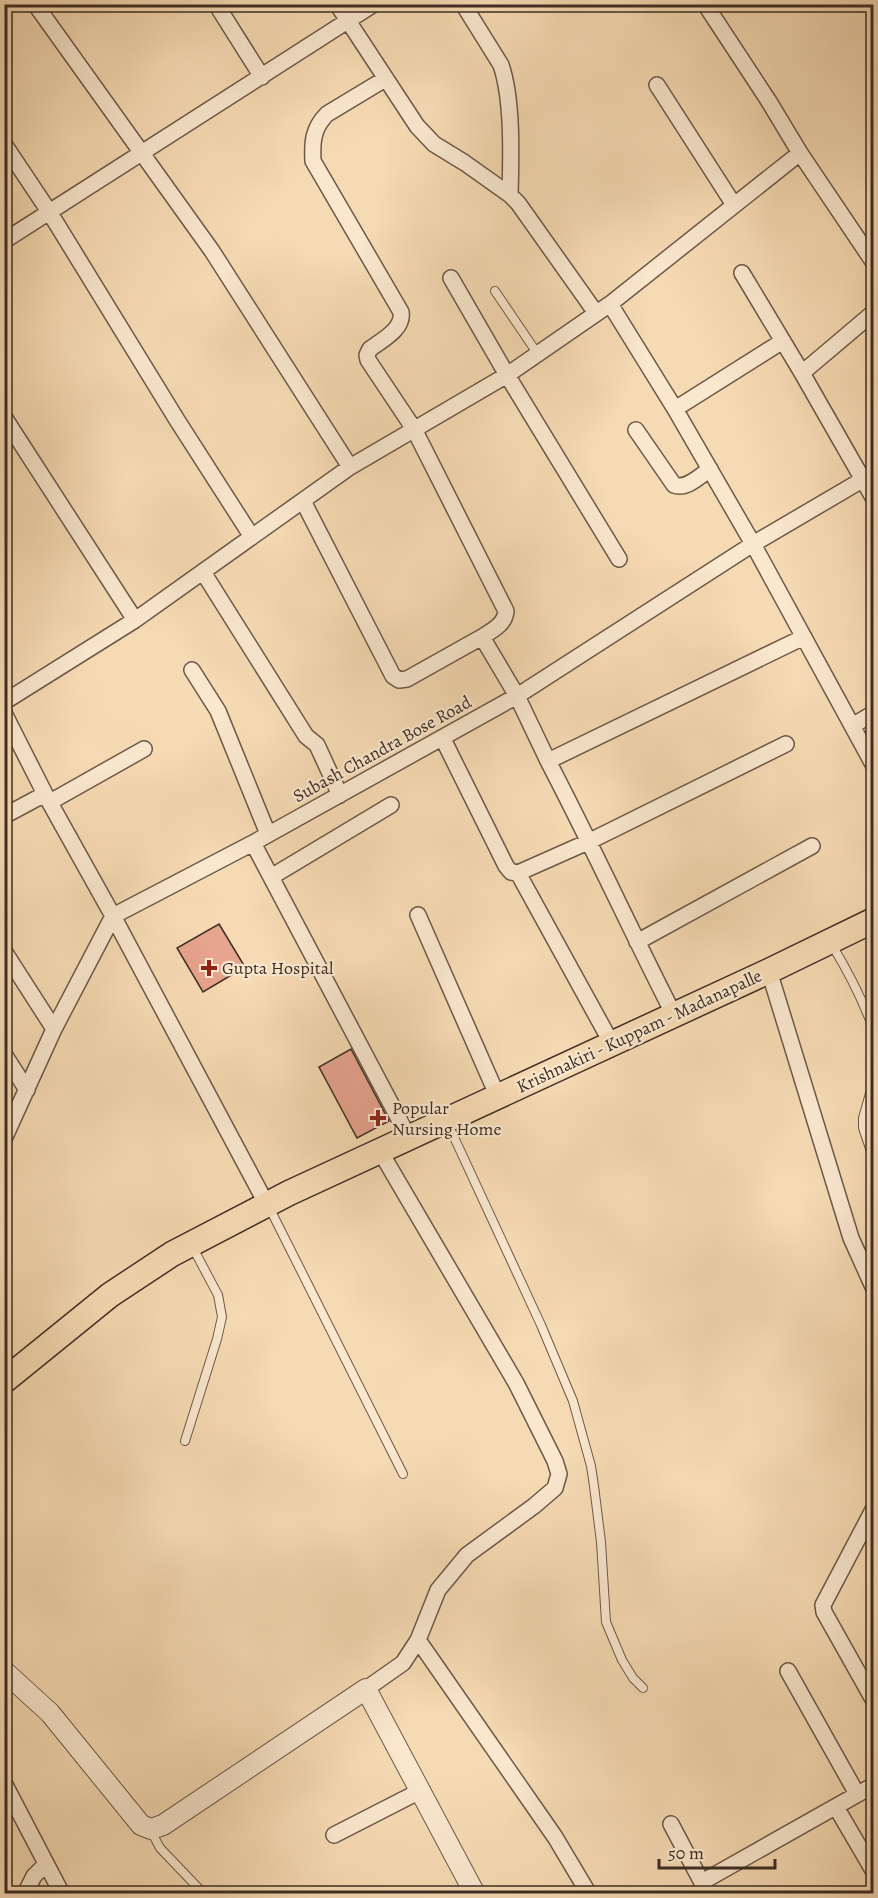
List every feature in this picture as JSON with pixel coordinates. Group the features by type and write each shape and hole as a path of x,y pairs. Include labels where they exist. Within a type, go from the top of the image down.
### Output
{"main road":[{"name":"Krishnakiri - Kuppam - Madanapalle","path":"4,1380 110,1295 172,1254 267,1204 769,971 873,920"}],"street":[{"path":"35,4 212,251 350,467"},
{"path":"216,4 262,77"},
{"path":"337,4 417,126 434,144 465,163 518,203 596,313"},
{"path":"4,241 374,4"},
{"path":"463,4 504,73 511,153 510,195"},
{"path":"705,4 873,263"},
{"path":"303,501 393,676 399,680 407,679 482,637 502,623 505,618 506,611 414,429 368,360 370,349 400,325 401,312 313,161 312,144 315,129 327,114 385,79"},
{"path":"657,85 734,205"},
{"path":"4,144 50,213 252,537"},
{"path":"4,702 135,620 350,467 507,375 610,304 800,153"},
{"path":"742,273 868,476 873,499"},
{"path":"451,278 507,375 620,559"},
{"path":"610,304 675,409 753,544 873,766"},
{"path":"802,373 873,312"},
{"path":"675,409 783,341"},
{"path":"4,417 135,620"},
{"path":"636,430 674,486 683,487 710,469"},
{"name":"Subash Chandra Bose Road","path":"113,916 253,843 517,696 753,544 868,476"},
{"path":"203,572 306,736 317,745 340,795"},
{"path":"482,637 517,696 674,1015"},
{"path":"548,761 804,637"},
{"path":"192,670 218,711 268,834"},
{"path":"4,713 267,1204"},
{"path":"852,726 873,713"},
{"path":"443,739 506,866 511,872 518,873 590,841 786,744"},
{"path":"4,816 48,798 144,749"},
{"path":"271,877 391,805"},
{"path":"253,843 409,1138"},
{"path":"637,942 812,846"},
{"path":"518,873 612,1044"},
{"path":"418,915 498,1097"},
{"path":"4,1139 54,1029 113,916"},
{"path":"4,951 54,1029"},
{"path":"769,971 851,1238 873,1289"},
{"path":"4,1054 27,1090"},
{"path":"4,1671 50,1713 141,1825 151,1829 163,1825 404,1663 418,1640 438,1590 467,1555 555,1488 559,1474 555,1461 516,1383 380,1151"},
{"path":"873,1508 823,1605 824,1612 873,1701"},
{"path":"418,1640 555,1837 590,1893"},
{"path":"788,1671 857,1794"},
{"path":"366,1689 475,1893"},
{"path":"4,1783 62,1893"},
{"path":"672,1824 705,1888 873,1785"},
{"path":"334,1835 420,1791"},
{"path":"836,1807 873,1872"},
{"path":"25,1893 34,1876 46,1864"}],"lane":[{"path":"495,291 537,353"},
{"path":"829,941 851,976 865,1005 873,1031"},
{"path":"873,1079 863,1118 863,1128 873,1160"},
{"path":"447,1120 541,1325 573,1401 591,1466 594,1486 601,1542 606,1622 622,1660 633,1678 643,1688"},
{"path":"267,1204 403,1474"},
{"path":"185,1441 218,1339 222,1317 218,1295 191,1244"},
{"path":"151,1829 160,1848 204,1893"}],"building":[{"path":"219,924 245,967 203,992 177,948"},
{"path":"351,1049 389,1121 357,1138 319,1067"}],"place":[{"name":"Gupta Hospital","path":"209,968"},
{"name":"Popular Nursing Home","path":"378,1118"}]}
